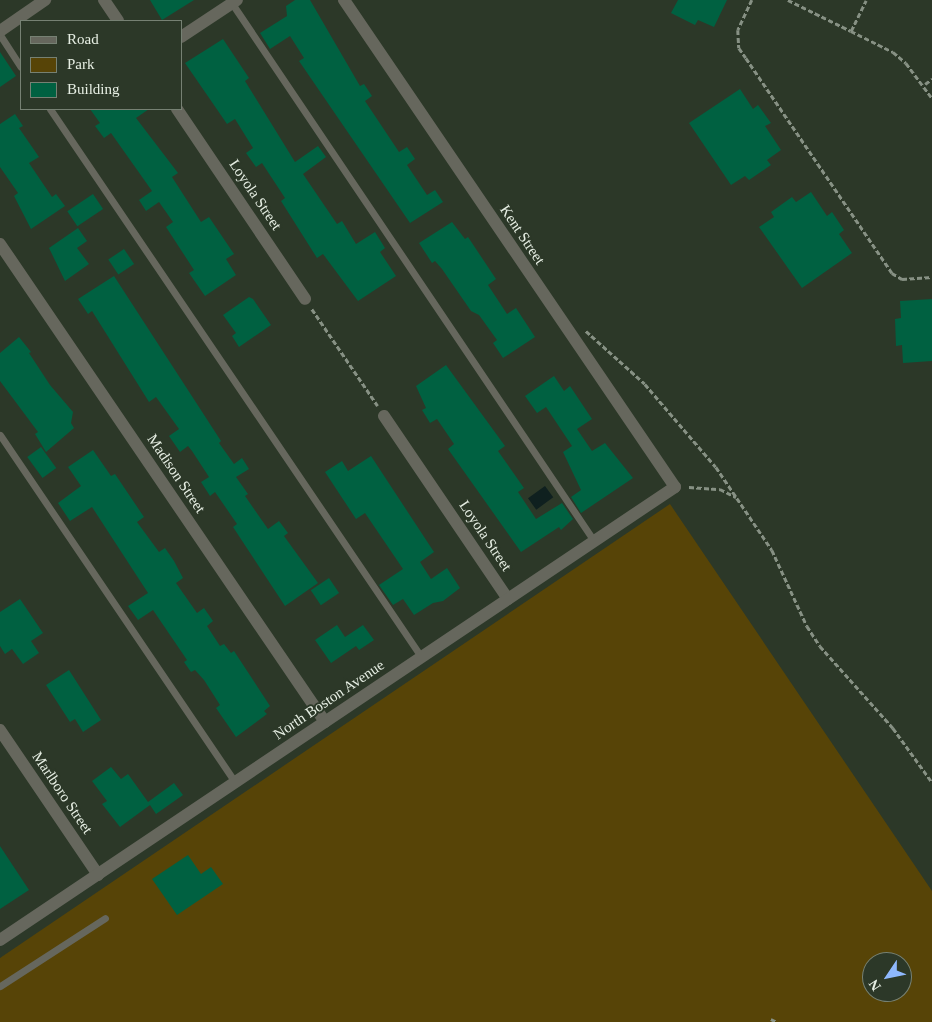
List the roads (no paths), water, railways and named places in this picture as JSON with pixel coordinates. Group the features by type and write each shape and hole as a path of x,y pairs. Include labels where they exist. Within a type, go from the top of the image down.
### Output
{"street":[{"path":"0,31 45,0"},
{"path":"104,0 117,20"},
{"name":"Kent Street","path":"344,0 674,486"},
{"path":"182,36 232,1"},
{"name":"Loyola Street","path":"178,110 305,299"},
{"name":"Madison Street","path":"0,244 324,722"},
{"name":"Loyola Street","path":"384,416 508,599"},
{"name":"North Boston Avenue","path":"0,940 422,658 674,486"},
{"name":"Marlboro Street","path":"0,730 98,875"}],"lane":[{"path":"232,1 594,541"},
{"path":"0,35 20,65"},
{"path":"51,110 422,658"},
{"path":"0,434 235,782"},
{"path":"0,986 105,918"}]}
